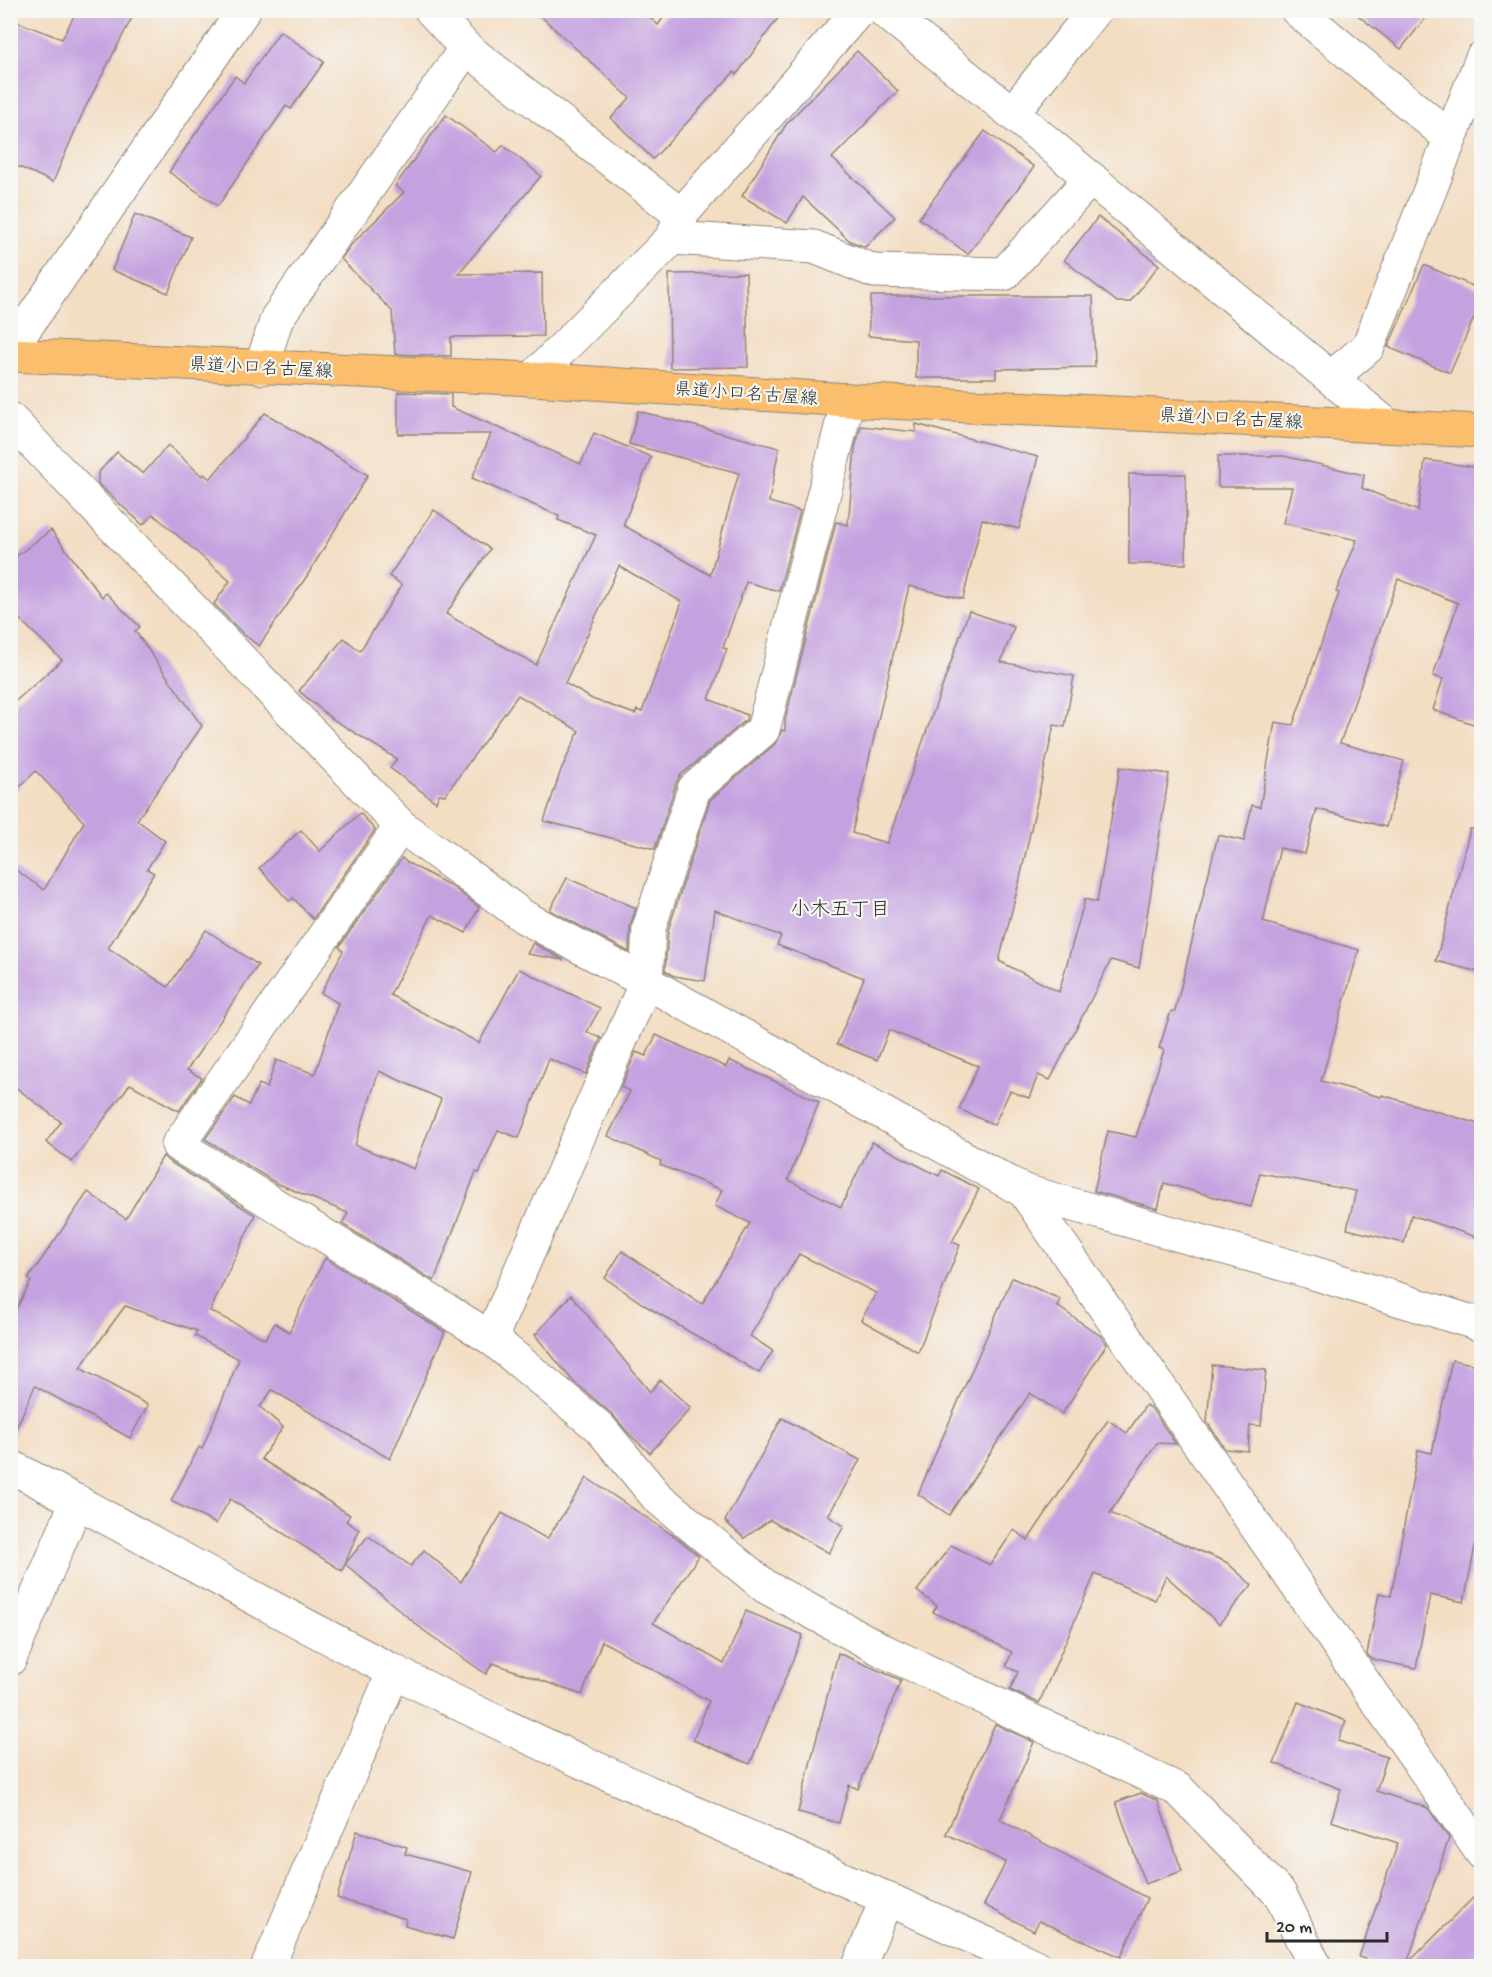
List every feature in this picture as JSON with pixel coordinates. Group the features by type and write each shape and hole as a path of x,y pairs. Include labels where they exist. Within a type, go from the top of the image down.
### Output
{"main road":[{"name":"県道小口名古屋線","path":"10,353 261,368 532,379 848,400 1482,430"}],"street":[{"path":"10,353 244,10"},
{"path":"431,10 466,48 677,226 814,247 874,271 1004,274 1091,178"},
{"path":"532,379 677,226 859,10"},
{"path":"883,10 1012,112 1387,425"},
{"path":"1012,112 1095,10"},
{"path":"1297,10 1449,137"},
{"path":"261,368 277,318 466,48"},
{"path":"1331,378 1368,347 1482,58"},
{"path":"491,1338 646,982 649,928 694,789 763,730 848,400"},
{"path":"10,419 401,826 524,917 1024,1191 1307,1271 1482,1325"},
{"path":"401,826 178,1145 491,1338 600,1428 657,1497 766,1587 886,1653 1179,1790 1280,1894 1315,1966"},
{"path":"1024,1191 1482,1853"},
{"path":"10,1466 394,1671 636,1788 887,1898 1035,1966"},
{"path":"10,1659 77,1501"},
{"path":"268,1966 394,1671"},
{"path":"859,1966 887,1898"}],"building":[{"path":"77,10 136,10 84,110 53,182 10,163 10,19 62,39"},
{"path":"534,10 642,10 658,25 669,10 784,10 737,74 734,72 653,159 611,118 630,98"},
{"path":"1351,10 1432,10 1401,49"},
{"path":"280,31 324,62 291,109 286,106 218,206 169,172 235,76 244,83"},
{"path":"857,51 898,91 832,158 895,217 865,247 850,241 803,197 787,223 742,196 787,123"},
{"path":"446,115 497,152 503,145 541,176 458,274 542,273 543,336 451,337 451,356 395,354 392,311 341,259 351,245 404,192 395,186"},
{"path":"985,131 1034,167 968,254 919,218"},
{"path":"135,214 191,237 168,293 112,270"},
{"path":"1098,217 1159,265 1130,302 1117,302 1064,260"},
{"path":"1424,265 1482,290 1482,299 1450,373 1388,347"},
{"path":"746,273 748,367 670,368 669,274"},
{"path":"871,296 1093,296 1095,367 996,369 996,378 916,378 916,340 868,336"},
{"path":"398,392 451,394 451,407 581,464 594,433 651,457 623,525 710,575 739,473 629,444 638,411 779,448 769,502 800,511 779,591 746,582 723,648 727,649 709,699 747,715 746,720 681,775 676,783 655,849 544,821 561,770 579,731 518,695 445,795 439,794 436,802 390,768 397,759 331,718 299,691 344,638 360,651 402,585 389,576 434,510 490,549 446,614 536,665 596,535 558,520 559,516 472,478 491,434 398,434","holes":["619,566 682,602 642,712 637,710 635,714 592,699 565,683"]},
{"path":"265,413 368,475 307,576 259,646 243,634 214,604 230,581 153,514 143,525 98,484 98,473 117,452 143,474 168,445 202,476 204,474 210,479"},
{"path":"916,424 1038,457 1019,529 982,519 963,599 909,586 852,833 887,843 969,611 1014,627 1001,662 1074,676 1065,727 1054,725 999,961 1059,992 1085,899 1097,902 1120,767 1169,774 1139,968 1111,960 1050,1080 1038,1075 1029,1098 1010,1091 994,1125 959,1109 978,1066 889,1030 877,1060 837,1044 864,978 777,945 781,936 715,910 705,981 674,976 665,971 668,931 710,800 775,744 782,730 785,731 785,720 836,522 848,525 855,448 861,426 916,432"},
{"path":"1218,456 1284,456 1364,475 1362,488 1418,511 1425,460 1482,468 1482,727 1433,710 1443,679 1433,676 1458,603 1398,579 1340,743 1404,761 1386,827 1317,809 1305,854 1280,848 1263,922 1359,950 1321,1081 1381,1097 1382,1095 1482,1125 1482,1239 1411,1215 1404,1243 1347,1229 1356,1191 1260,1173 1251,1207 1164,1183 1158,1209 1094,1191 1108,1131 1136,1137 1164,1050 1159,1048 1171,1011 1175,1011 1218,835 1244,841 1252,805 1260,807 1275,722 1293,725 1339,593 1336,592 1357,540 1283,523 1292,487 1218,487"},
{"path":"1129,474 1186,474 1186,564 1129,564"},
{"path":"51,530 102,597 106,593 140,627 135,631 202,726 137,820 165,841 147,869 154,873 108,948 168,987 206,930 258,965 187,1070 202,1078 179,1111 130,1084 72,1162 46,1142 61,1122 10,1083 10,866 44,890 84,822 36,771 10,796 10,706 62,660 10,610 10,561"},
{"path":"360,813 375,830 313,919 293,898 289,901 259,868 301,830 320,851"},
{"path":"1470,829 1482,830 1482,973 1436,961"},
{"path":"402,858 451,886 479,907 466,933 432,915 390,995 479,1043 519,969 600,1008 587,1032 601,1038 586,1074 549,1059 519,1138 498,1130 479,1173 476,1172 434,1281 342,1224 348,1213 276,1183 205,1139 235,1097 249,1105 259,1084 267,1088 276,1060 315,1074 338,1003 321,993 343,951 339,947","holes":["379,1071 441,1099 414,1169 355,1145"]},
{"path":"567,878 636,908 630,927 629,952 550,910"},
{"path":"533,943 564,960 527,954"},
{"path":"656,1035 726,1067 729,1060 819,1102 788,1180 841,1207 872,1142 939,1176 942,1170 979,1189 952,1242 960,1245 918,1352 861,1320 876,1293 799,1254 750,1336 773,1351 759,1373 646,1306 605,1278 622,1251 702,1304 750,1223 715,1206 722,1190 660,1165 661,1161 608,1136 630,1091 621,1087 636,1052 646,1056"},
{"path":"163,1156 255,1215 210,1311 265,1339 275,1323 289,1332 325,1258 445,1332 390,1459 272,1390 260,1407 283,1427 261,1459 350,1515 346,1521 359,1530 342,1571 230,1499 216,1524 171,1501 199,1447 202,1449 239,1359 195,1336 197,1331 125,1306 80,1368 148,1405 130,1438 35,1386 10,1442 10,1321 31,1281 28,1279 88,1192 126,1219"},
{"path":"1012,1278 1060,1299 1057,1306 1101,1336 1107,1344 1062,1414 1030,1393 949,1515 918,1494"},
{"path":"571,1295 650,1392 660,1380 691,1408 650,1453 612,1414 572,1380 535,1335"},
{"path":"1452,1360 1482,1366 1482,1511 1464,1602 1430,1595 1416,1668 1371,1659 1367,1654 1379,1593 1391,1596 1418,1450 1432,1453"},
{"path":"1212,1365 1266,1370 1261,1426 1250,1425 1248,1451 1225,1449 1207,1422"},
{"path":"1146,1405 1152,1409 1176,1444 1157,1443 1110,1513 1226,1562 1252,1585 1219,1624 1166,1576 1155,1600 1095,1574 1039,1703 1010,1690 1018,1672 1006,1666 1012,1652 933,1612 937,1606 917,1591 951,1545 990,1565 1014,1530 1028,1540 1108,1420 1127,1433"},
{"path":"782,1418 860,1460 828,1516 844,1526 829,1553 770,1520 744,1538 725,1521"},
{"path":"587,1478 677,1538 699,1556 653,1623 724,1664 746,1611 803,1635 750,1764 693,1740 709,1701 602,1641 582,1695 493,1663 486,1674 423,1630 345,1564 368,1536 411,1566 424,1550 461,1582 502,1513 547,1539"},
{"path":"838,1653 901,1680 858,1789 849,1785 839,1823 798,1812"},
{"path":"1298,1702 1346,1721 1338,1741 1387,1757 1376,1791 1428,1808 1449,1838 1407,1964 1482,1889 1482,1966 1386,1966 1359,1957 1398,1843 1331,1821 1341,1789 1274,1763"},
{"path":"995,1724 1034,1742 1000,1820 1147,1898 1121,1957 1039,1921 1034,1931 984,1905 1006,1862 946,1834"},
{"path":"1141,1793 1158,1801 1182,1871 1145,1884 1116,1802"},
{"path":"357,1831 407,1847 405,1854 472,1872 453,1939 405,1925 406,1919 337,1898"}],"district":[{"name":"小木五丁目","path":"840,908"}]}
